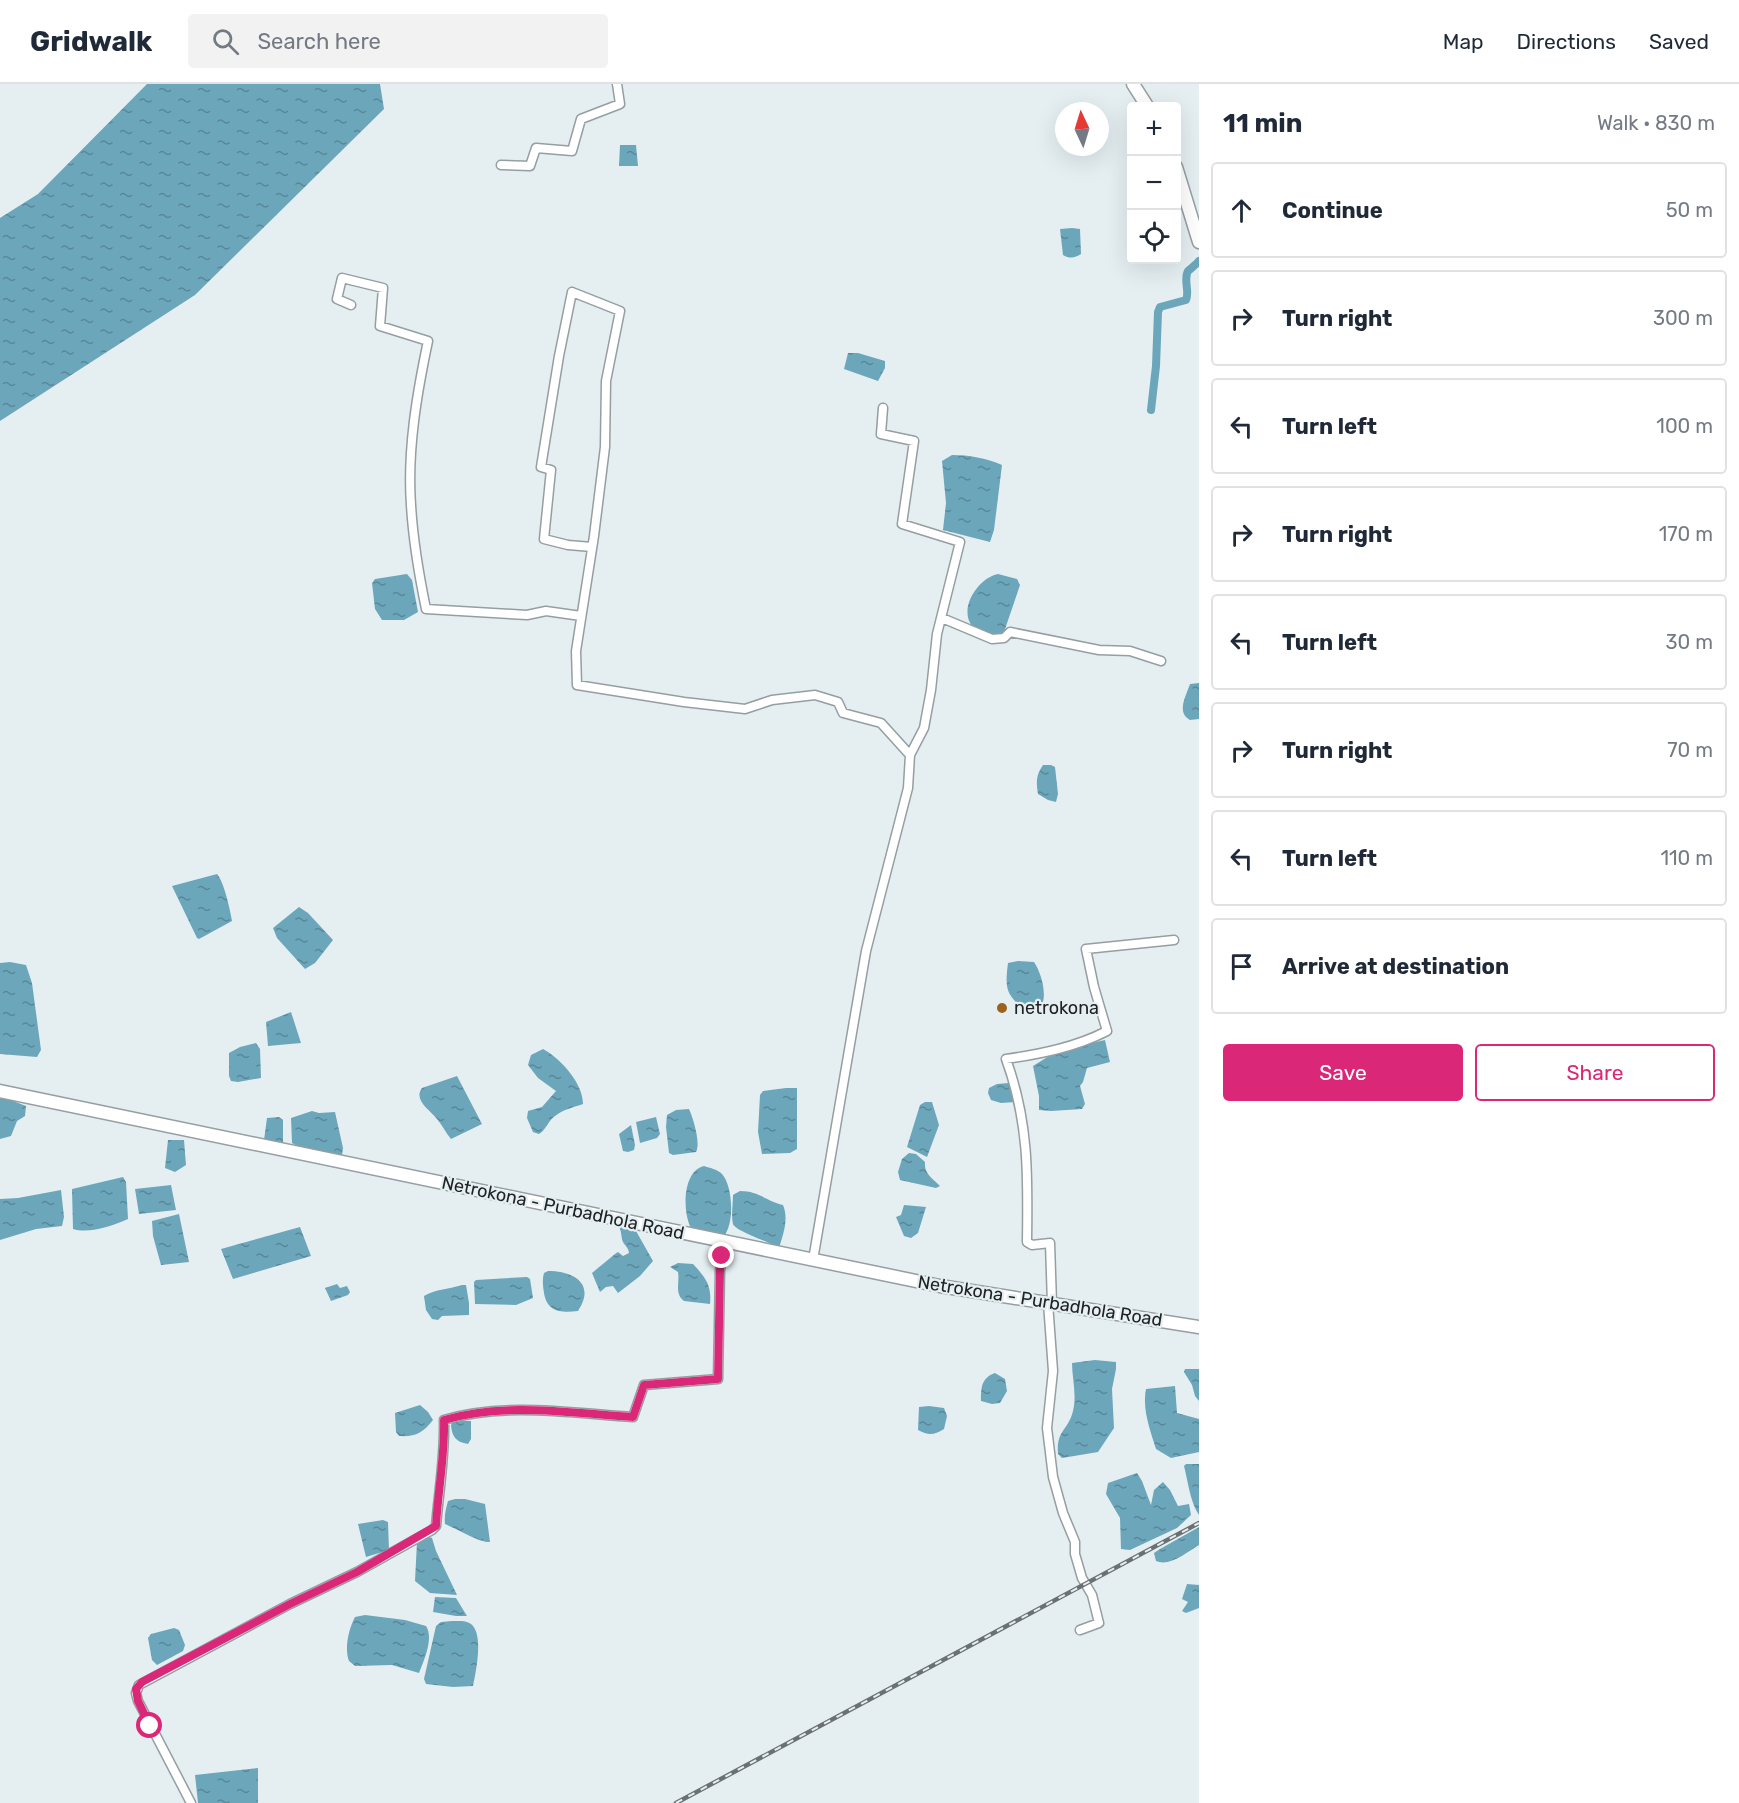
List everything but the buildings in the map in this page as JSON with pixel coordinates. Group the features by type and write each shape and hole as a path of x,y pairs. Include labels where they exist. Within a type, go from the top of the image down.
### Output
{"main road":[{"path":"1133,84 1144,102"},
{"path":"1181,183 1199,242"},
{"name":"Netrokona - Purbadhola Road","path":"0,1090 940,1286 1199,1327"}],"street":[{"path":"501,165 530,166 536,148 572,151 581,119 620,104 617,84"},
{"path":"351,305 337,299 342,278 383,288 380,326 428,341 416,414 411,464 411,505 426,609 527,615 546,611 581,616"},
{"path":"592,547 568,545 544,538 551,471 541,467 572,292 620,311 606,381 605,447 592,547 576,651 577,685 745,709 772,700 815,695 838,702 843,714 881,723 910,755"},
{"path":"813,1260 866,951 908,788 910,755 924,728 937,634 960,542 902,524 914,441 881,434 882,408"},
{"path":"942,618 992,639 1004,638 1010,632 1099,650 1130,651 1161,660"},
{"path":"1080,1630 1099,1623 1092,1595 1082,1578 1075,1554 1075,1542 1063,1513 1053,1477 1047,1428 1053,1371 1050,1243 1032,1245 1027,1242 1026,1141 1006,1059 1032,1056 1054,1050 1090,1040 1107,1031 1086,949 1174,940"},
{"path":"191,1803 138,1701 136,1693 139,1685 290,1604 357,1572 432,1530 436,1526 439,1482 445,1452 444,1420 467,1413 508,1410 633,1417 644,1385 718,1379 720,1270 724,1242"}],"water":[{"path":"147,84 380,84 384,109 195,295 0,421 0,218 38,194"},
{"path":"620,145 636,145 638,166 619,166"},
{"path":"1060,229 1080,229 1081,254 1075,257 1063,255"},
{"path":"848,353 858,353 885,361 885,368 878,381 844,369"},
{"path":"952,455 977,457 1002,465 994,530 990,542 943,530 946,503 942,461"},
{"path":"407,574 412,580 418,612 404,620 382,620 375,609 372,583 375,579"},
{"path":"998,574 1017,579 1020,585 1003,635 996,637 977,631 970,623 968,606 976,589 990,577"},
{"path":"1199,683 1199,719 1190,720 1184,713 1183,704 1190,684"},
{"path":"1043,765 1055,767 1058,794 1056,802 1038,794 1037,779"},
{"path":"217,874 224,889 232,921 199,939 172,886"},
{"path":"299,907 308,913 333,940 315,963 305,969 277,938 273,928"},
{"path":"1034,962 1043,986 1042,1005 1038,1010 1028,1014 1012,997 1007,987 1008,963"},
{"path":"0,963 26,965 32,983 41,1050 37,1057 0,1054"},
{"path":"291,1012 301,1043 268,1046 266,1022"},
{"path":"1105,1040 1110,1062 1087,1068 1080,1086 1085,1104 1082,1109 1039,1110 1039,1096 1033,1066 1057,1051"},
{"path":"256,1043 260,1049 261,1078 231,1081 229,1053 240,1047"},
{"path":"543,1049 570,1072 579,1088 583,1104 558,1114 539,1134 533,1132 527,1118 528,1111 542,1107 556,1091 538,1078 528,1065 531,1055"},
{"path":"457,1076 482,1124 451,1139 421,1101 420,1092 422,1088"},
{"path":"997,1084 1012,1084 1016,1102 1001,1103 991,1100 988,1093 989,1088"},
{"path":"797,1088 797,1149 790,1153 762,1154 758,1132 760,1095 763,1091"},
{"path":"0,1096 26,1106 25,1116 17,1121 11,1136 0,1139"},
{"path":"932,1102 939,1125 927,1157 907,1147 920,1105"},
{"path":"689,1109 697,1137 696,1152 673,1155 669,1153 667,1115 676,1110"},
{"path":"312,1111 335,1112 343,1148 342,1155 299,1147 292,1143 291,1118"},
{"path":"279,1117 283,1120 283,1144 264,1140 267,1118"},
{"path":"656,1117 660,1134 657,1138 640,1143 636,1122"},
{"path":"631,1125 634,1150 623,1151 619,1134"},
{"path":"168,1140 184,1140 186,1165 175,1172 165,1168"},
{"path":"909,1153 916,1154 925,1162 927,1173 940,1186 936,1188 900,1180 898,1172 902,1159"},
{"path":"704,1166 722,1174 728,1187 731,1215 723,1237 692,1230 689,1223 686,1204 688,1184 691,1176"},
{"path":"123,1177 126,1182 128,1219 93,1230 73,1229 72,1189"},
{"path":"171,1185 176,1210 139,1214 135,1189"},
{"path":"61,1190 64,1217 62,1226 36,1229 0,1240 0,1199"},
{"path":"740,1191 757,1194 783,1205 785,1210 784,1232 779,1248 735,1227 732,1213 733,1195"},
{"path":"904,1205 926,1207 918,1233 911,1238 904,1236 896,1217 901,1215"},
{"path":"179,1214 189,1262 161,1265 153,1236 152,1221"},
{"path":"300,1227 311,1256 233,1279 221,1249"},
{"path":"619,1227 636,1231 653,1261 640,1276 618,1293 613,1286 606,1287 600,1292 592,1273 618,1252 623,1256 629,1253 622,1240"},
{"path":"678,1263 693,1264 701,1273 709,1286 710,1304 684,1301 681,1298 678,1291 678,1272 670,1267"},
{"path":"548,1271 566,1273 580,1281 585,1293 578,1311 556,1310 548,1304 543,1281 544,1273"},
{"path":"527,1277 530,1279 533,1298 516,1305 475,1304 474,1282 476,1280"},
{"path":"337,1284 340,1288 347,1286 350,1292 348,1295 331,1301 325,1288"},
{"path":"466,1285 469,1315 442,1316 438,1320 432,1319 426,1310 424,1296 438,1290"},
{"path":"1095,1360 1116,1362 1112,1389 1114,1428 1098,1452 1062,1458 1058,1454 1059,1440 1071,1418 1074,1405 1072,1363"},
{"path":"1185,1369 1199,1369 1199,1401 1184,1372"},
{"path":"995,1373 1005,1379 1007,1391 1000,1403 992,1404 981,1401 984,1381"},
{"path":"1175,1386 1177,1413 1199,1419 1199,1452 1171,1458 1156,1449 1147,1419 1145,1397 1146,1389"},
{"path":"420,1405 433,1420 418,1433 399,1436 396,1432 395,1413"},
{"path":"919,1407 944,1408 947,1416 944,1429 937,1433 931,1434 918,1430"},
{"path":"454,1421 471,1421 471,1439 468,1444 460,1442 452,1433 451,1425"},
{"path":"1199,1464 1199,1515 1193,1504 1184,1466"},
{"path":"1137,1473 1151,1505 1154,1490 1163,1482 1178,1506 1189,1504 1191,1515 1177,1528 1130,1550 1121,1549 1120,1518 1106,1494 1108,1483"},
{"path":"455,1499 485,1504 490,1542 475,1538 445,1524 448,1501"},
{"path":"383,1520 388,1522 389,1550 366,1557 358,1524"},
{"path":"1199,1527 1199,1545 1173,1560 1156,1561 1154,1553"},
{"path":"432,1538 457,1595 430,1593 415,1581 417,1542"},
{"path":"1187,1584 1199,1585 1199,1608 1186,1613 1182,1611 1188,1602 1182,1599"},
{"path":"435,1597 456,1598 467,1616 433,1612"},
{"path":"365,1615 405,1620 426,1626 429,1643 419,1673 392,1665 355,1666 349,1661 347,1644 351,1627 355,1617"},
{"path":"441,1622 469,1623 475,1629 478,1653 473,1686 453,1687 426,1684 424,1679 436,1626"},
{"path":"174,1628 179,1630 185,1645 183,1651 157,1665 152,1660 148,1638 151,1634"},
{"path":"258,1768 258,1803 198,1803 195,1775"}],"waterway":[{"path":"1151,410 1156,366 1158,312 1160,307 1186,300 1187,274 1199,261"}],"railway":[{"path":"676,1803 1199,1523"}],"place":[{"name":"netrokona","path":"1002,1008"}],"route":[{"path":"150,1726 136,1696 136,1689 142,1682 290,1604 357,1572 436,1526 439,1482 445,1452 444,1420 467,1413 508,1410 633,1417 644,1385 718,1379 722,1256"}]}
